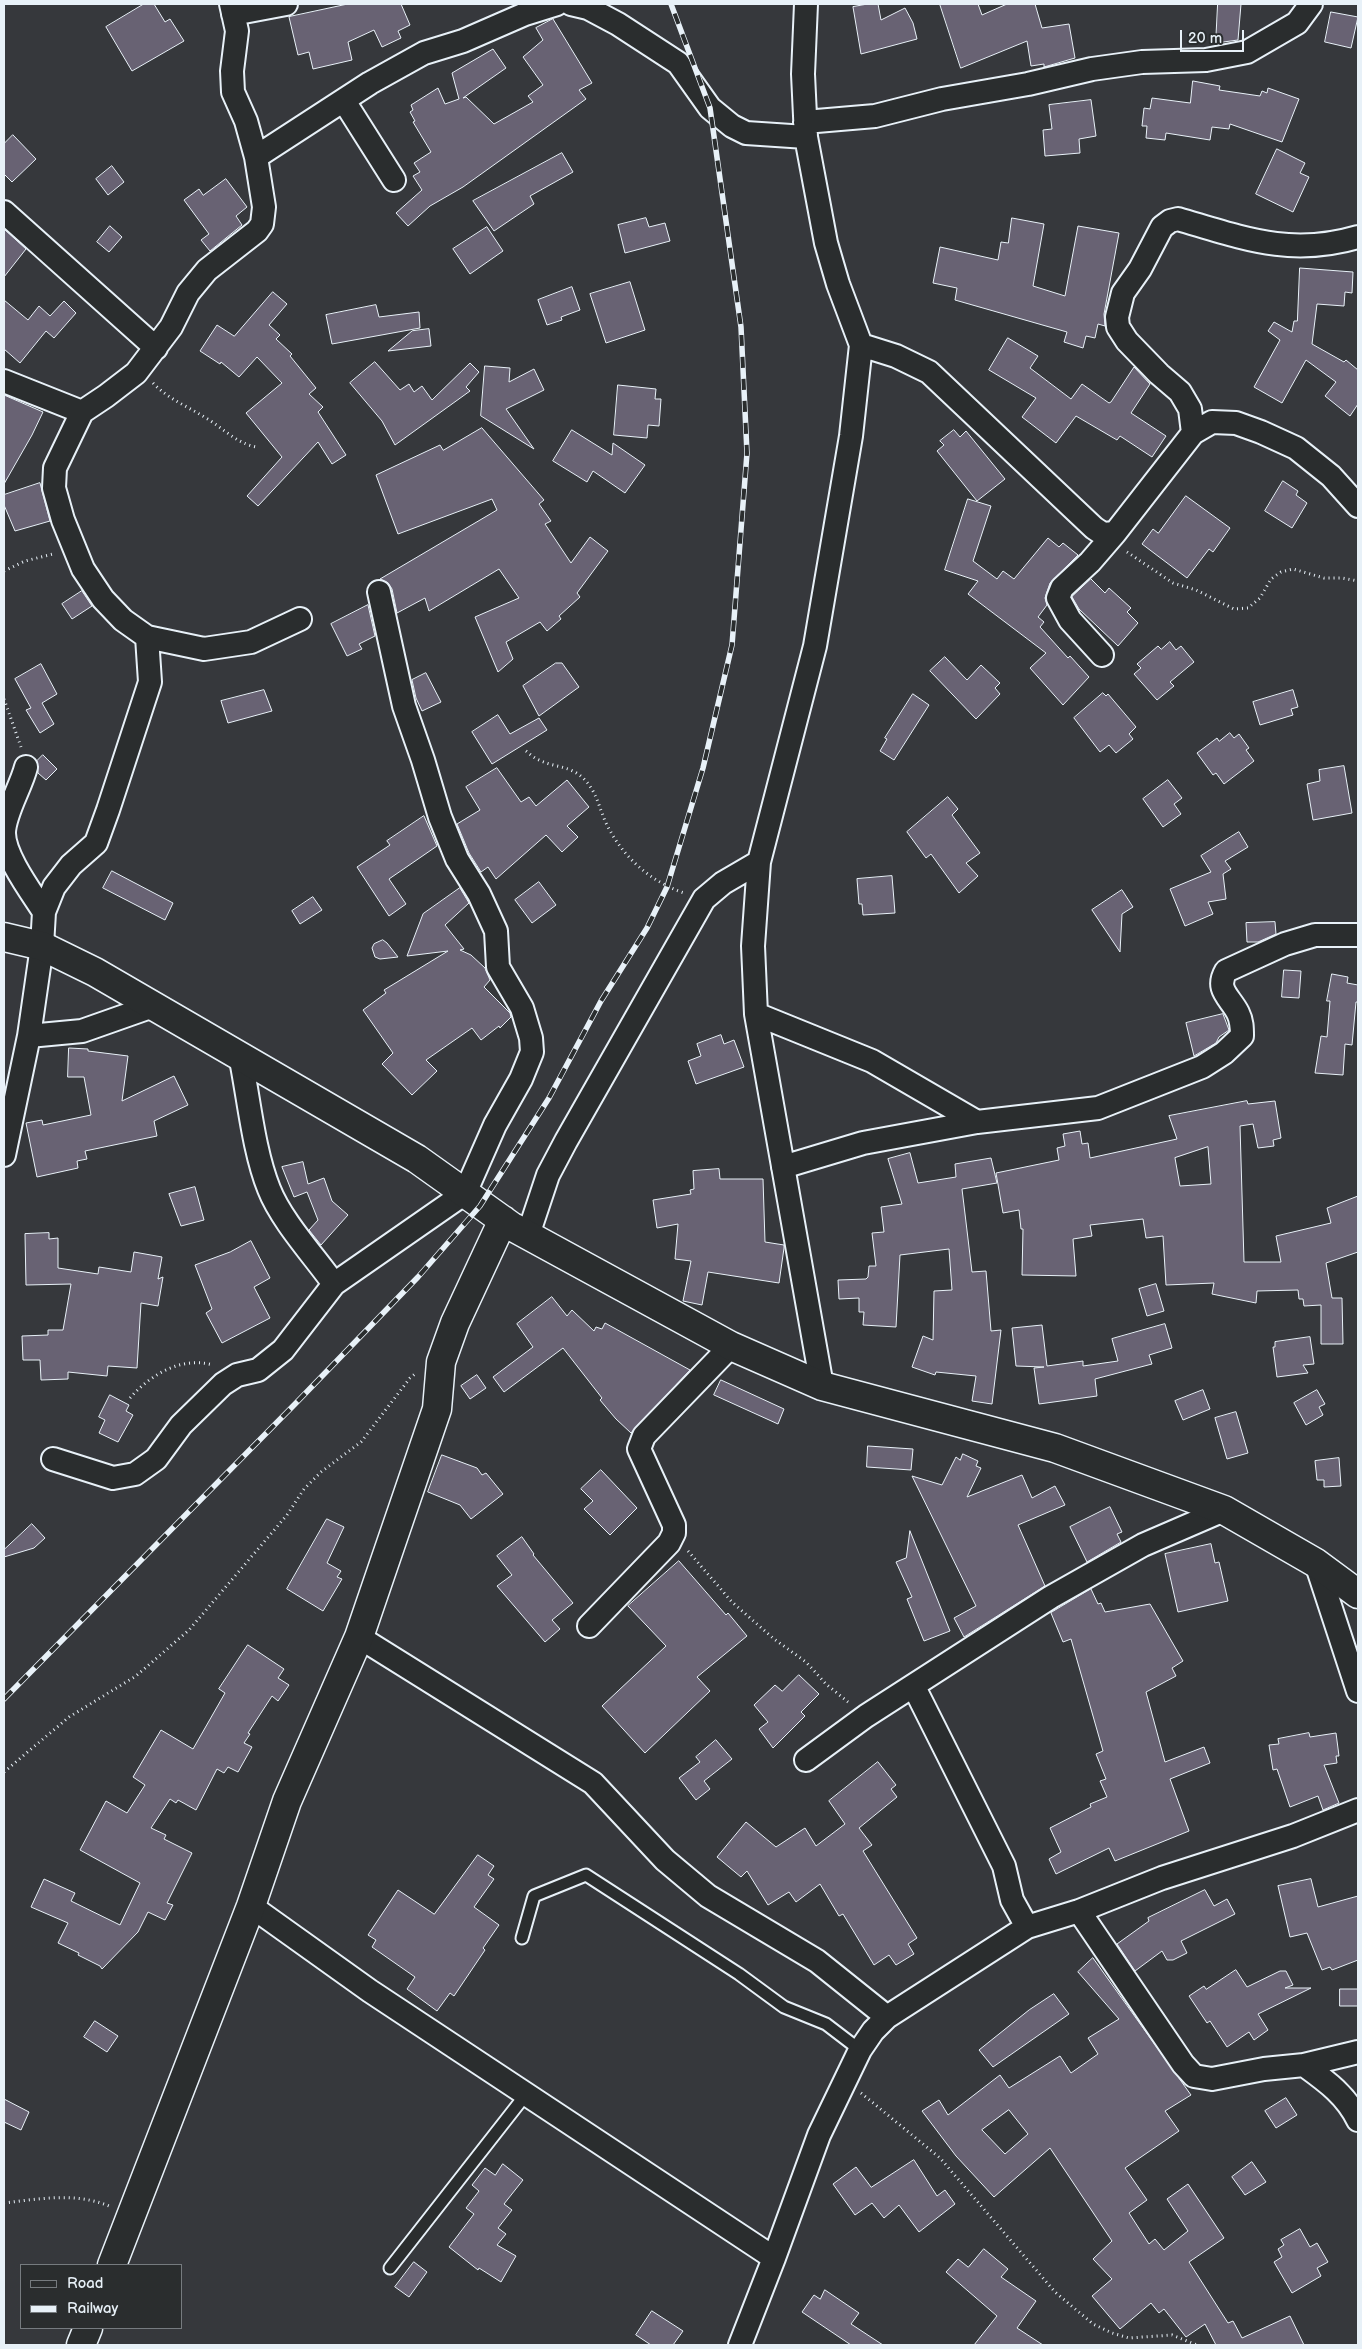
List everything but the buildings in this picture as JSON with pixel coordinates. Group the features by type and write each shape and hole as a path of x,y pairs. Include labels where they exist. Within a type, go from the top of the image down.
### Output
{"main road":[{"path":"4,937 42,946 96,972 417,1159 503,1220 528,1235 731,1346 822,1386 1055,1448 1224,1510 1316,1563 1358,1594"},
{"path":"112,2264 251,1906 287,1801 359,1637 436,1409 441,1362 456,1323 503,1220"},
{"path":"82,2345 88,2329"}],"street":[{"path":"286,4 232,9 237,31 232,71 233,92 246,121 256,157 264,207 262,224 257,231 206,270 188,294 171,327 139,368 106,396 82,412 55,468 54,488 72,546 83,569 103,599 123,620 147,637 204,649 251,642 300,619"},
{"path":"256,157 370,83 424,53 463,41 525,14 557,4"},
{"path":"806,4 803,74 805,129 826,243 838,284 862,345 851,436 815,646 759,862 753,946 756,1014 822,1386"},
{"path":"582,5 618,24 678,64 710,108 732,126 746,133 805,129 876,116 942,99 1019,86 1092,69 1142,62 1206,60 1247,52 1297,23 1311,4"},
{"path":"344,101 394,180"},
{"path":"4,212 156,348"},
{"path":"1193,433 1190,409 1180,392 1159,374 1127,341 1118,327 1118,316 1123,293 1140,269 1162,227 1170,221 1178,219 1260,243 1297,246 1332,244 1358,237"},
{"path":"862,345 896,356 929,372 1094,528 1103,534 1112,536"},
{"path":"4,381 82,412"},
{"path":"1102,655 1070,620 1058,598 1062,588 1112,536 1193,433 1212,422 1236,423 1261,432 1296,448 1331,476 1358,506"},
{"path":"53,1459 113,1478 135,1474 156,1459 181,1425 223,1384 237,1375 258,1370 283,1350 334,1284 465,1193 495,1125 521,1079 532,1052 531,1038 522,1008 498,967 496,931 479,894 457,858 440,816 404,706 379,592"},
{"path":"4,1155 29,1036 42,946 44,912 54,887 71,865 96,843 150,682 147,637"},
{"path":"26,767 21,787 10,810 4,834 10,853 44,912"},
{"path":"528,1235 548,1176 566,1141 704,899 759,862"},
{"path":"783,1167 863,1143 977,1122 1098,1108 1202,1067 1224,1053 1242,1036 1240,1017 1224,994 1222,987 1222,978 1226,971 1285,944 1315,935 1358,935"},
{"path":"29,1036 82,1031 153,1006"},
{"path":"756,1014 872,1061 977,1122"},
{"path":"240,1055 261,1163 270,1190 282,1213 334,1284"},
{"path":"589,1626 669,1543 674,1533 674,1525 639,1449 644,1436 731,1346"},
{"path":"806,1760 866,1716 914,1687 1051,1597 1144,1545 1224,1510"},
{"path":"1316,1563 1358,1691"},
{"path":"359,1637 593,1783 665,1860 708,1896 817,1961 887,2016"},
{"path":"914,1687 1004,1866 1012,1900 1028,1927"},
{"path":"740,2345 819,2135 860,2050 873,2031 887,2016 1028,1927 1080,1911 1162,1878 1293,1836 1358,1810"},
{"path":"251,1906 370,1991 774,2258"},
{"path":"1080,1911 1183,2064 1194,2076 1212,2079 1264,2069 1304,2066 1358,2052"},
{"path":"1304,2066 1331,2084 1352,2107 1358,2120"}],"lane":[{"path":"522,1938 534,1896 586,1875 739,1974 784,2006 826,2024 860,2050"},
{"path":"390,2268 526,2093"}],"path":[{"path":"139,368 164,394 207,418 246,445 256,447"},
{"path":"1112,536 1172,583 1196,590 1234,609 1248,608 1260,598 1271,579 1281,572 1293,569 1324,578 1342,578 1358,581"},
{"path":"4,571 25,561 54,554 72,546"},
{"path":"4,698 26,767"},
{"path":"526,751 540,761 573,770 585,780 599,800 606,822 619,846 634,864 666,887 704,899"},
{"path":"130,1398 143,1383 173,1366 189,1362 211,1364 237,1375"},
{"path":"4,1772 69,1717 136,1676 189,1630 287,1515 304,1489 321,1472 360,1442 410,1378 425,1366 441,1362"},
{"path":"674,1533 732,1602 774,1639 806,1662 826,1684 866,1716"},
{"path":"845,2080 940,2158 1055,2292 1093,2324 1112,2333 1129,2338 1172,2335 1197,2345"},
{"path":"4,2203 54,2197 97,2201 131,2215"}],"railway":[{"path":"4,1699 418,1277 480,1206 549,1098 601,1001 647,928 667,887 703,768 732,645 747,453 741,327 710,108 671,4"}]}
